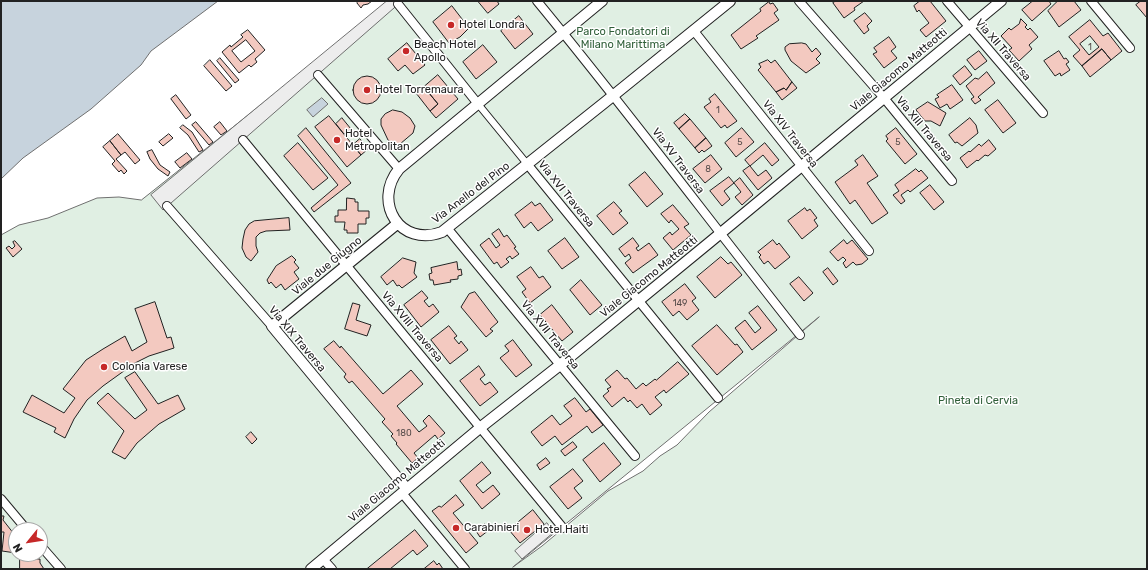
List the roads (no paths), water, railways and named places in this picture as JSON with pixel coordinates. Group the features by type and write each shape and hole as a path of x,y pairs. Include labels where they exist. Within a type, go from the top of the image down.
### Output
{"street":[{"name":"Via XV Traversa","path":"537,1 614,96 800,336"},
{"path":"397,224 391,211 388,197 392,180 399,169 602,1"},
{"name":"Via Anello del Pino","path":"397,224 406,231 427,236 442,232 448,228 614,96 730,1"},
{"name":"Via XIII Traversa","path":"799,1 884,98 952,181"},
{"name":"Via XII Traversa","path":"947,1 1043,113"},
{"name":"Viale Giacomo Matteotti","path":"311,569 404,491 720,234 1001,1"},
{"path":"1091,1 1130,48"},
{"name":"Via XVI Traversa","path":"398,4 718,398"},
{"name":"Via XIV Traversa","path":"694,31 869,251"},
{"path":"318,75 399,169"},
{"name":"Via XVIII Traversa","path":"243,140 563,528"},
{"name":"Via XIX Traversa","path":"167,206 272,326 465,569"},
{"name":"Viale due Giugno","path":"272,326 397,224"},
{"name":"Via XVII Traversa","path":"448,228 635,456"},
{"path":"1,499 20,522"},
{"path":"48,554 61,569"},
{"path":"323,559 332,569"}],"place":[{"name":"Hotel Londra","path":"451,25"},
{"name":"Beach Hotel Apollo","path":"406,51"},
{"name":"Hotel Torremaura","path":"367,90"},
{"name":"Hotel Metropolitan","path":"337,140"},
{"name":"Colonia Varese","path":"104,367"},
{"name":"Carabinieri","path":"456,528"},
{"name":"Hotel Haiti","path":"527,530"}],"park label":[{"name":"Parco Fondatori di Milano Marittima","path":"623,38"},
{"name":"Pineta di Cervia","path":"978,401"}]}
